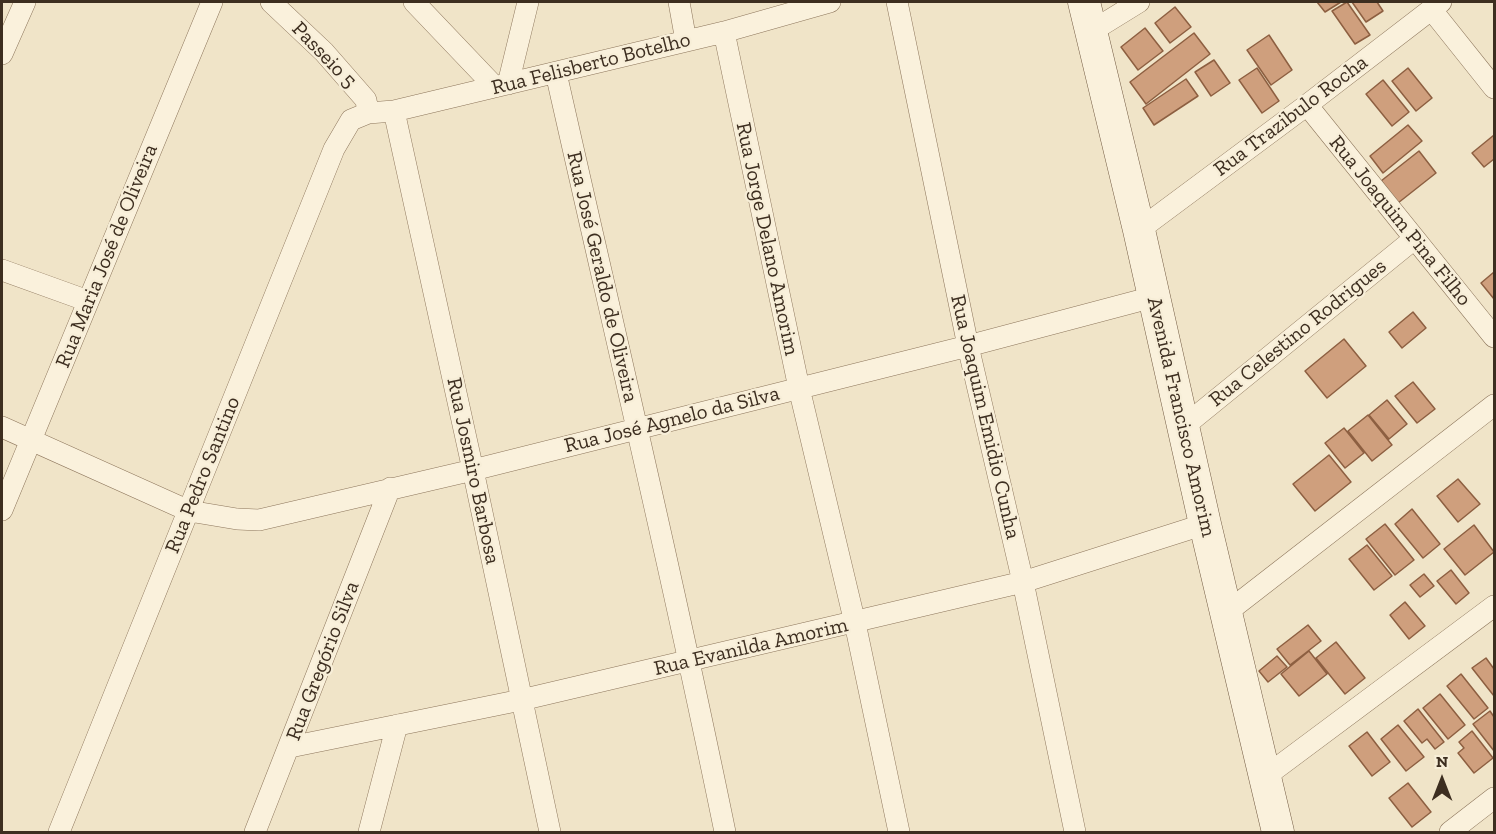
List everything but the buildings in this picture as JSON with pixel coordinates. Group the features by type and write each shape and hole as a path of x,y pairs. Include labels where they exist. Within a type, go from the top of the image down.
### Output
{"main road":[{"name":"Avenida Francisco Amorim","path":"1084,2 1278,832"}],"street":[{"path":"2,54 25,2"},
{"name":"Rua Maria José de Oliveira","path":"2,510 212,2"},
{"name":"Passeio 5","path":"270,2 324,52 366,100 360,116"},
{"path":"414,2 501,86 528,2"},
{"path":"680,2 686,41"},
{"name":"Rua Felisberto Botelho","path":"360,116 394,111 556,73 724,32 830,2"},
{"name":"Rua Joaquim Emidio Cunha","path":"897,2 968,346 1023,582 1075,832"},
{"path":"1092,32 1138,2"},
{"path":"1436,5 1494,88"},
{"name":"Rua Trazibulo Rocha","path":"1139,230 1436,5"},
{"name":"Rua Jorge Delano Amorim","path":"724,32 799,388 855,623 900,832"},
{"name":"Rua José Geraldo de Oliveira","path":"556,73 635,429 690,662 724,832"},
{"name":"Rua Joaquim Pina Filho","path":"1306,105 1494,337"},
{"name":"Rua Josmiro Barbosa","path":"394,111 550,832"},
{"name":"Rua Pedro Santino","path":"59,832 334,148 360,116"},
{"name":"Rua Celestino Rodrigues","path":"1183,427 1414,239"},
{"path":"2,270 88,301"},
{"name":"Rua José Agnelo da Silva","path":"2,427 189,511 237,519 259,520 473,470 968,346 1153,297"},
{"path":"1226,614 1494,405"},
{"name":"Rua Gregório Silva","path":"255,832 390,488"},
{"name":"Rua Evanilda Amorim","path":"290,747 521,700 855,623 1023,582 1205,524"},
{"path":"1266,776 1494,606"},
{"path":"369,832 397,725"},
{"path":"1450,832 1494,798"},
{"path":"375,810 380,832"}]}
